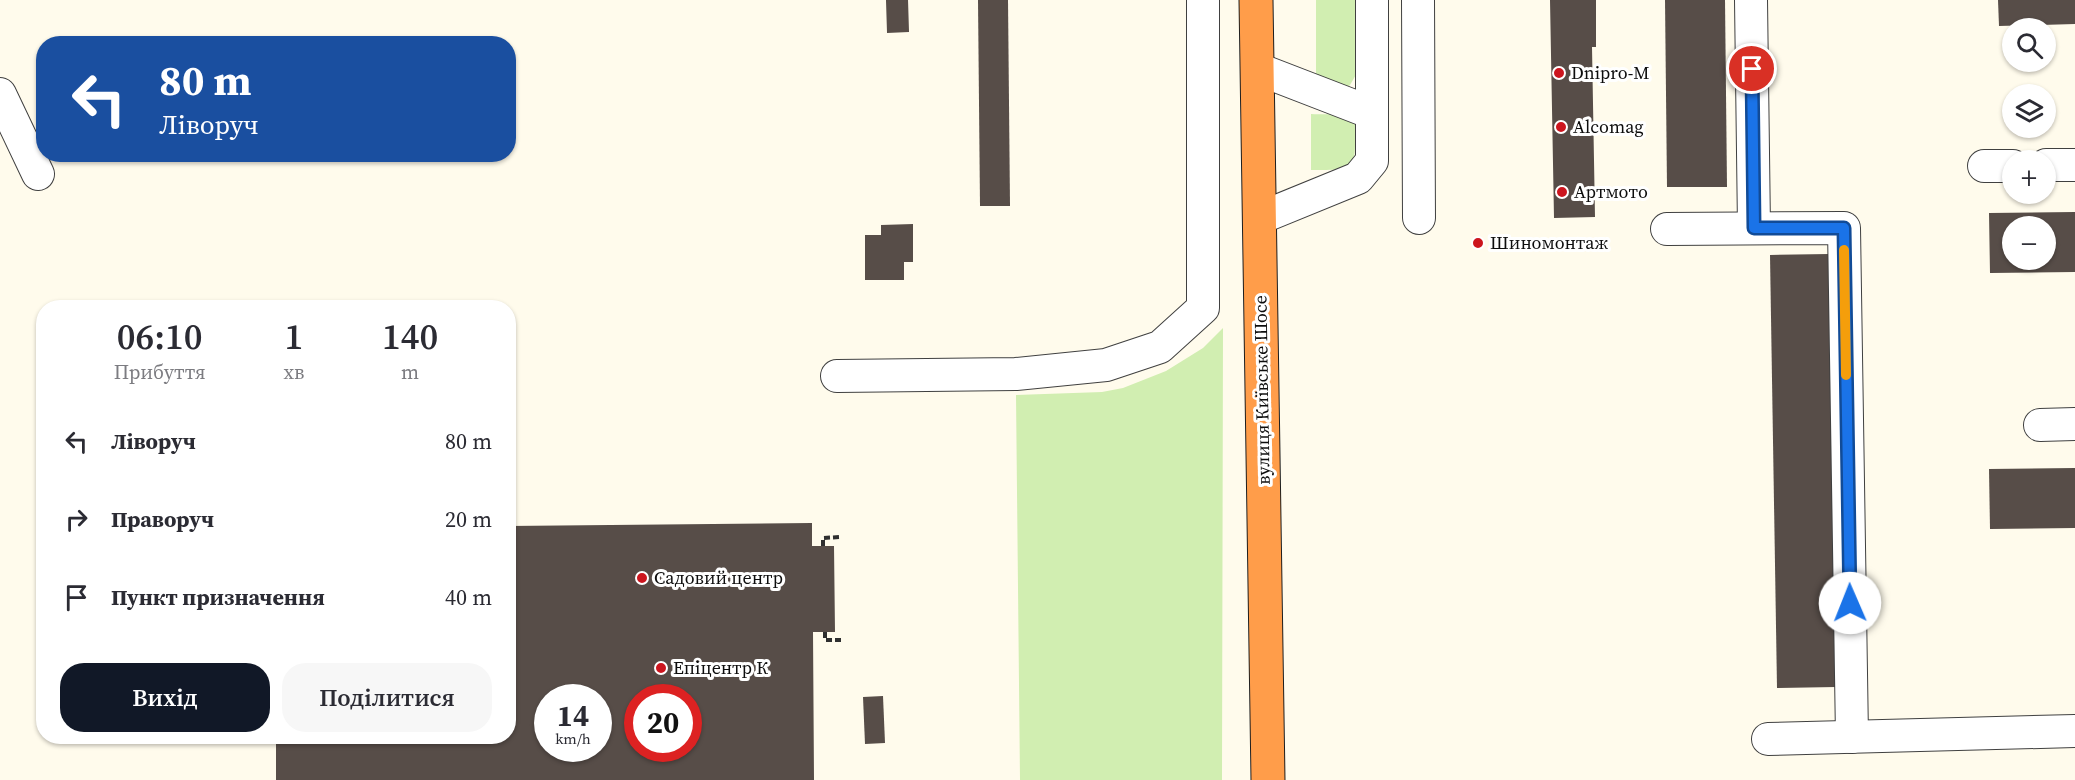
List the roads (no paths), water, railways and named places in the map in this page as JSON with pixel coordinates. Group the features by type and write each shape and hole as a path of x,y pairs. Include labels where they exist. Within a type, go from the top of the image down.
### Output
{"highway":[{"name":"вулиця Київське Шосе","path":"1256,0 1268,780"}],"street":[{"path":"837,376 1016,374 1106,365 1160,347 1203,308 1203,0"},
{"path":"1260,218 1358,178 1372,161 1372,0"},
{"path":"1418,0 1419,218"},
{"path":"1751,0 1754,228"},
{"path":"1257,69 1372,113"},
{"path":"0,94 38,174"},
{"path":"2056,165 2075,165"},
{"path":"1667,229 1844,228 1852,737"},
{"path":"2040,425 2075,424"},
{"path":"1768,739 2075,731"}],"place":[{"name":"Dnipro-M","path":"1559,73"},
{"name":"Alcomag","path":"1561,127"},
{"name":"Артмото","path":"1562,192"},
{"name":"Шиномонтаж","path":"1478,243"},
{"name":"Садовий центр","path":"642,578"},
{"name":"Епіцентр К","path":"661,668"}]}
